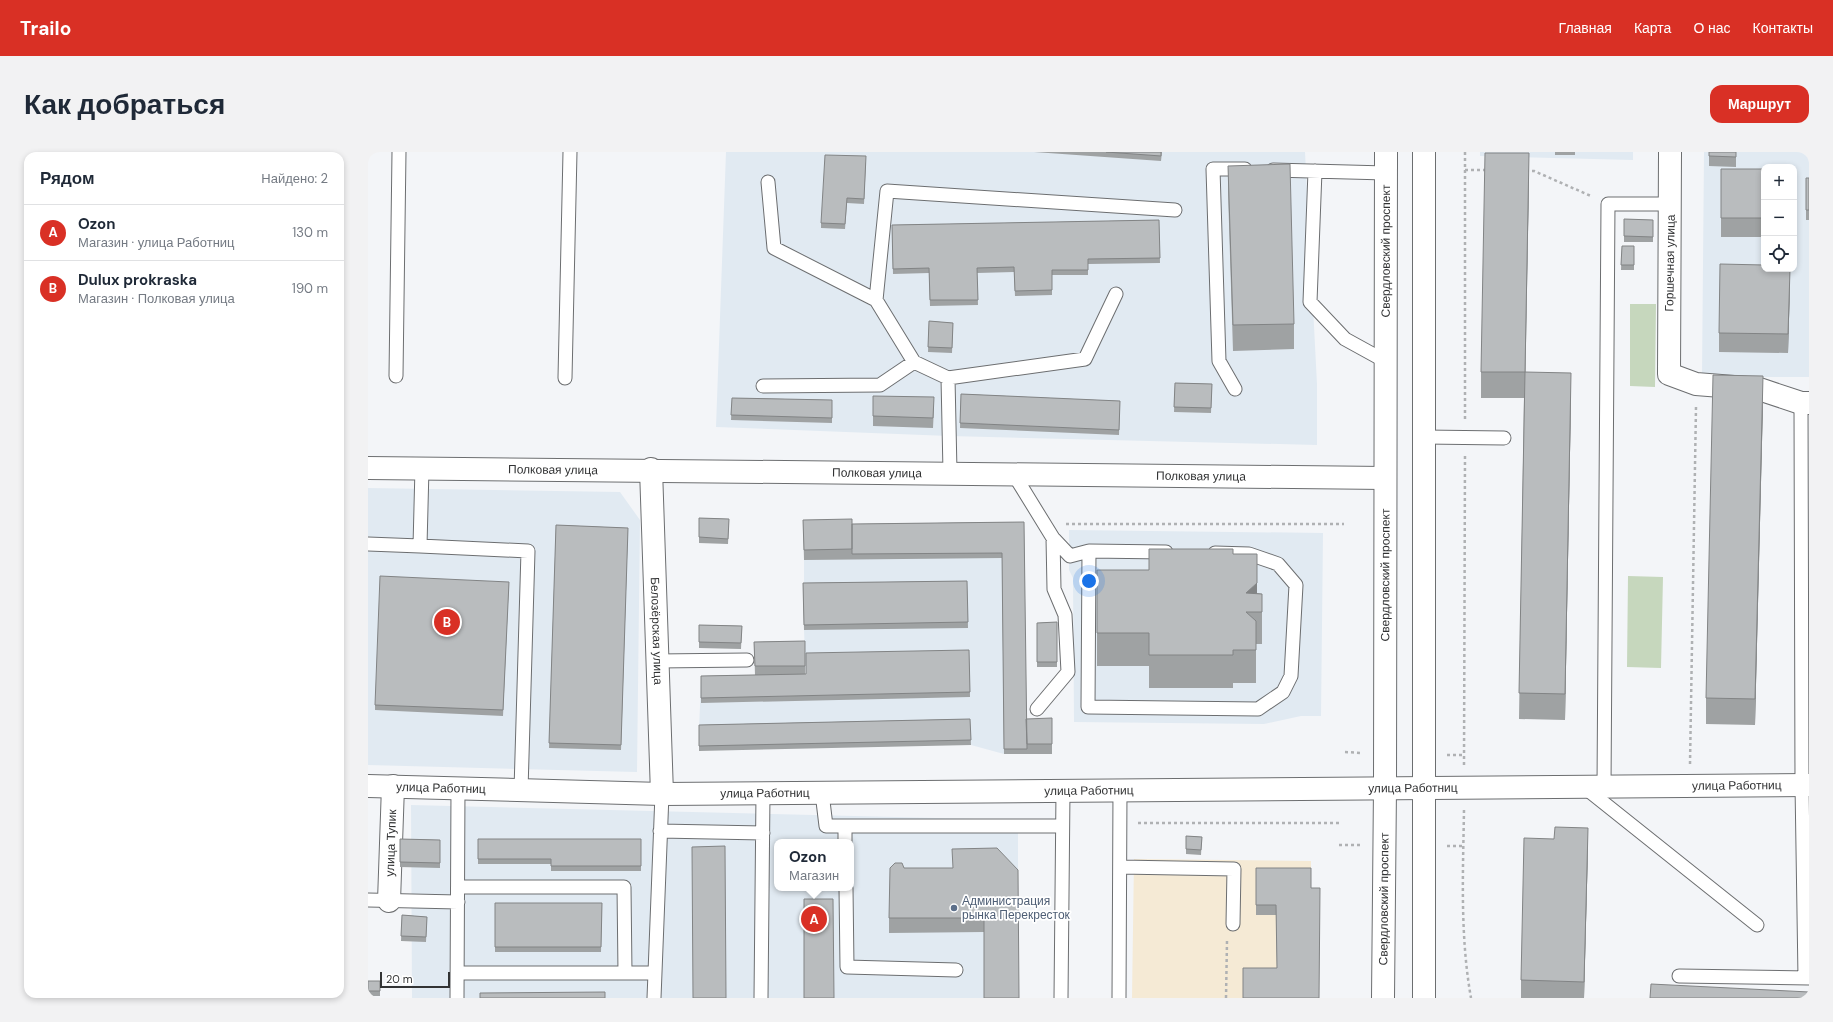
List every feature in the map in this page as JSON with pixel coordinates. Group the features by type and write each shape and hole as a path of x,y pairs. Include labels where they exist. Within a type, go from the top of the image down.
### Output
{"street":[{"path":"1424,152 1424,998"},
{"name":"Горшечная улица","path":"1670,152 1671,204 1669,374 1696,384"},
{"name":"Свердловский проспект","path":"1382,998 1385,787 1386,162"},
{"path":"1696,384 1759,389 1805,403"},
{"name":"Полковая улица","path":"368,468 650,469 1385,478"},
{"name":"Белозёрская улица","path":"650,469 662,794"},
{"name":"улица Работниц","path":"368,786 662,794 1345,789 1385,787 1464,788 1805,785"},
{"name":"улица Тупик","path":"378,900 393,786"}],"lane":[{"path":"396,376 399,152"},
{"path":"565,378 570,152"},
{"path":"1235,389 1219,361 1214,169 1315,171 1386,162"},
{"path":"1315,171 1310,302 1345,338 1385,361"},
{"path":"768,182 774,248 876,300 914,362 948,378 1085,359 1116,294"},
{"path":"876,300 887,190 1174,210"},
{"path":"1671,204 1608,204 1594,787 1757,925"},
{"path":"763,386 880,385 914,362"},
{"path":"948,378 950,472"},
{"path":"1679,976 1807,978 1805,785 1805,403"},
{"path":"1424,437 1504,438"},
{"path":"420,546 422,468"},
{"path":"1013,473 1043,524 1053,538 1070,556 1090,551 1177,552"},
{"path":"1037,709 1068,672 1065,615 1054,589 1053,538"},
{"path":"368,544 528,551 521,790"},
{"path":"1090,551 1088,707 1258,709 1282,692 1291,676 1296,585 1278,564 1249,554 1201,553"},
{"path":"657,661 747,660"},
{"path":"458,788 458,998"},
{"path":"1119,998 1120,790"},
{"path":"1061,998 1063,791"},
{"path":"761,998 764,793"},
{"path":"822,793 826,826 1062,826"},
{"path":"654,998 662,794"},
{"path":"845,826 846,839"},
{"path":"660,831 763,833"},
{"path":"1120,867 1234,869 1233,924"},
{"path":"459,887 624,887 625,973"},
{"path":"846,891 847,967 956,970"},
{"path":"378,900 458,902"},
{"path":"458,973 655,973"}],"path":[{"path":"1465,152 1464,913 1466,962 1471,998"},
{"path":"1465,170 1488,170"},
{"path":"1519,171 1534,171 1608,204"},
{"path":"1690,786 1696,384"},
{"path":"1043,524 1344,524"},
{"path":"1120,823 1339,822"},
{"path":"1226,998 1227,935 1233,924"}],"shaded area":[{"path":"726,152 1305,152 1317,384 1317,445 949,436 716,427"},
{"path":"1480,152 1633,152 1633,160 1480,156"},
{"path":"1704,152 1809,152 1809,377 1702,377"},
{"path":"368,488 620,492 640,520 637,772 368,765"},
{"path":"1024,527 1027,754 1004,754 971,745 699,730 701,681 806,679 804,560"},
{"path":"1069,530 1323,533 1321,716 1301,716 1264,724 1074,722 1073,578 1069,570"},
{"path":"411,805 1018,820 1018,998 412,998"},
{"path":"1134,859 1311,861 1311,898 1319,998 1132,998"}],"green space":[{"path":"1630,304 1656,304 1655,387 1630,386"},
{"path":"1628,576 1663,577 1661,668 1627,667"}],"building":[{"path":"1106,152 1161,152 1161,156"},
{"path":"1709,152 1736,152 1736,157 1709,156"},
{"path":"1485,153 1529,153 1525,372 1481,372"},
{"path":"825,155 866,156 864,199 847,198 845,224 821,223"},
{"path":"1290,164 1294,324 1233,325 1228,166"},
{"path":"1721,169 1761,169 1761,218 1721,218"},
{"path":"1806,178 1809,178 1809,210 1806,210"},
{"path":"1624,219 1653,220 1653,237 1624,236"},
{"path":"1159,220 1160,258 1088,259 1088,270 1052,270 1052,290 1015,291 1014,267 977,268 978,300 930,300 929,268 893,269 892,225"},
{"path":"1622,246 1634,246 1634,265 1621,265"},
{"path":"1720,264 1761,265 1761,272 1790,272 1788,334 1719,333"},
{"path":"929,321 953,323 952,348 928,347"},
{"path":"1525,372 1571,373 1565,694 1519,693"},
{"path":"1713,375 1763,376 1755,699 1706,698"},
{"path":"1175,383 1212,384 1211,408 1174,407"},
{"path":"961,394 1120,401 1119,430 960,423"},
{"path":"873,396 934,397 933,418 873,416"},
{"path":"732,398 832,400 832,418 731,415"},
{"path":"699,518 729,519 728,539 699,537"},
{"path":"852,519 852,549 804,550 803,520"},
{"path":"1024,522 1027,749 1004,749 1002,553 852,554 852,524"},
{"path":"556,525 628,528 621,745 549,743"},
{"path":"1149,549 1233,549 1233,554 1257,554 1257,583 1246,593 1262,594 1262,612 1246,612 1256,621 1256,650 1233,650 1233,655 1149,655 1149,633 1097,633 1097,570 1149,570"},
{"path":"380,576 509,582 503,710 375,705"},
{"path":"967,581 968,622 804,625 803,583"},
{"path":"1057,622 1057,662 1037,662 1037,623"},
{"path":"699,625 742,626 741,643 699,642"},
{"path":"805,641 805,666 755,666 754,642"},
{"path":"969,650 970,692 701,698 701,676 806,674 806,653"},
{"path":"1052,718 1052,744 1027,744 1026,719"},
{"path":"970,719 971,740 699,746 699,725"},
{"path":"1555,827 1588,828 1584,982 1521,980 1524,838 1554,839"},
{"path":"1186,836 1202,837 1201,850 1186,849"},
{"path":"400,839 440,840 440,863 400,862"},
{"path":"478,839 641,839 641,866 551,866 551,859 478,859"},
{"path":"725,846 726,998 693,998 692,847"},
{"name":"Администрация рынка Перекресток","path":"997,848 1018,870 1019,998 984,998 984,918 889,918 890,868 895,863 902,863 904,868 953,868 952,849"},
{"path":"1256,868 1311,868 1311,888 1320,888 1319,998 1243,998 1243,968 1277,968 1276,905 1256,905"},
{"path":"804,899 833,899 834,998 804,998"},
{"path":"495,903 602,903 601,947 495,947"},
{"path":"402,915 427,917 426,937 401,936"},
{"path":"368,981 380,981 380,991 368,991"},
{"path":"1651,984 1809,992 1809,998 1650,998"},
{"path":"605,992 605,998 480,998 480,993"}],"place":[{"name":"Dulux prokraska","path":"447,622"},
{"name":"Администрация рынка Перекресток","path":"954,908"},
{"name":"Ozon","path":"814,919"}]}
